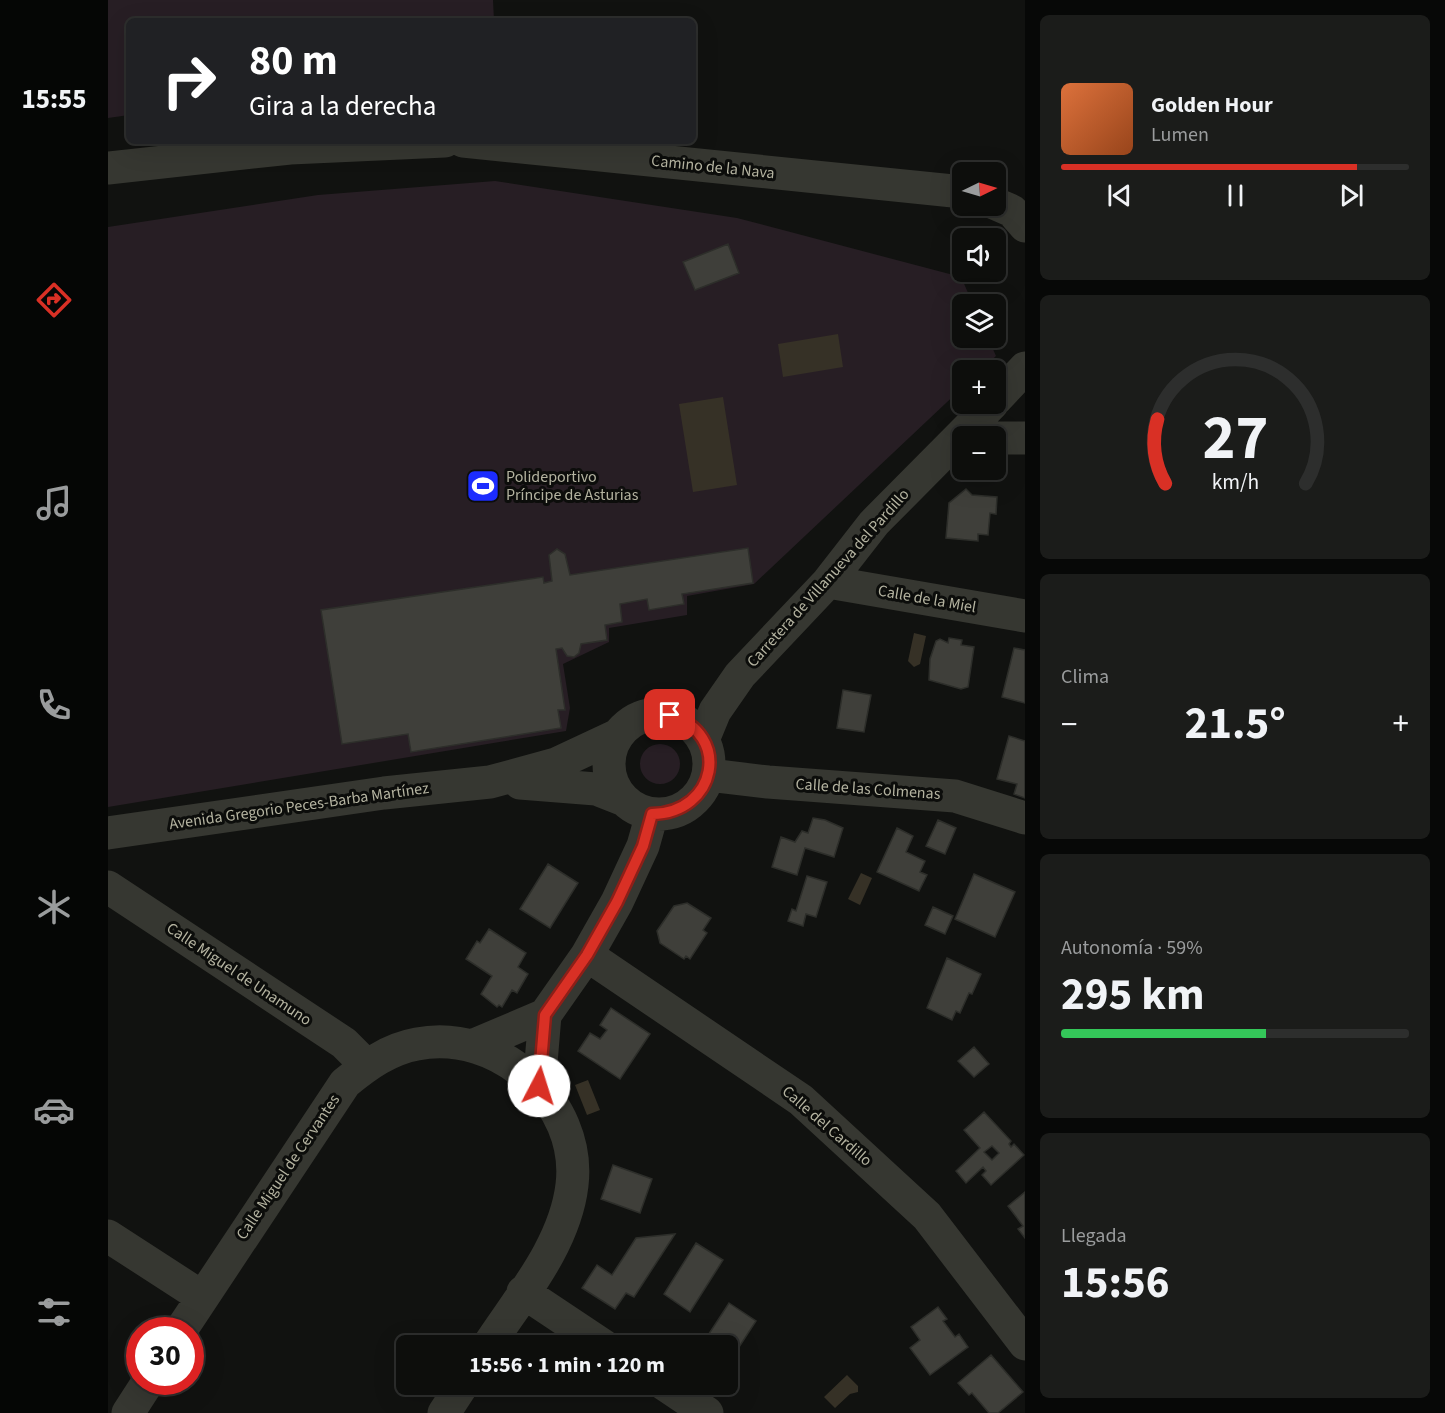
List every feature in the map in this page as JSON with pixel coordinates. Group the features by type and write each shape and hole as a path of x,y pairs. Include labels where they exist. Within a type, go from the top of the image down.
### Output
{"street":[{"path":"108,168 290,148 379,144"},
{"name":"Camino de la Nava","path":"492,144 952,191"},
{"path":"1006,194 1025,195"},
{"path":"1006,208 1012,211 1025,226"},
{"path":"1006,388 1025,368"},
{"name":"Carretera de Villanueva del Pardillo","path":"973,426 983,414"},
{"path":"1006,438 1025,438"},
{"name":"Carretera de Villanueva del Pardillo","path":"703,740 715,711 741,675 828,582 873,523 952,448"},
{"name":"Calle de la Miel","path":"828,582 1025,616"},
{"name":"Carretera de Villanueva del Pardillo","path":"659,714 741,675"},
{"path":"659,714 680,718 697,731 709,757 709,775 694,801 675,812 652,814 637,810 624,800 610,776 609,762 618,735 637,720 659,714"},
{"name":"Avenida Gregorio Peces-Barba Martínez","path":"108,833 384,794 490,782 556,764 618,735"},
{"name":"Calle de las Colmenas","path":"709,775 768,782 955,796 1025,818"},
{"name":"Avenida Gregorio Peces-Barba Martínez","path":"490,782 596,789 624,800"},
{"path":"484,1051 545,1015 587,955 617,902 643,846 652,814"},
{"name":"Calle Miguel de Unamuno","path":"108,887 344,1043 366,1065"},
{"name":"Calle del Cardillo","path":"587,955 801,1100 927,1216 1025,1344"},
{"path":"539,1086 545,1015"},
{"name":"Calle Miguel de Cervantes","path":"189,1317 328,1105 345,1083 366,1065 386,1054 417,1044 444,1042 484,1051"},
{"path":"484,1051 520,1069 539,1086 554,1107 565,1131 571,1156 573,1182 569,1208 560,1233 495,1335"},
{"path":"108,1236 202,1297"},
{"path":"523,1292 588,1335"},
{"path":"128,1413 140,1395"},
{"path":"444,1413 456,1395"},
{"path":"680,1395 707,1413"}],"shaded area":[{"path":"108,0 493,0 494,18 126,18 126,115 108,118"},
{"name":"Polideportivo Príncipe de Asturias","path":"495,181 737,218 952,275 952,282 963,282 969,294 952,294 952,348 992,348 996,356 992,360 952,360 952,397 754,584 687,596 687,615 609,628 609,642 563,664 570,708 566,731 108,807 108,227 318,195"},
{"path":"838,334 843,367 783,377 778,344"},
{"path":"723,397 737,485 693,492 679,404"},
{"path":"914,633 926,636 920,664 914,667 908,661"},
{"path":"660,744 674,750 680,764 674,778 660,784 646,778 640,764 646,750"},
{"path":"861,873 872,878 860,905 848,899"},
{"path":"588,1080 600,1110 587,1115 575,1085"},
{"path":"847,1375 858,1386 858,1392 850,1394 835,1408 824,1397"}],"building":[{"path":"728,244 739,273 695,290 683,262"},
{"path":"966,489 972,495 997,497 996,514 990,513 988,535 978,534 978,541 946,538 949,503"},
{"path":"748,548 753,583 682,594 684,604 649,610 647,599 620,604 622,622 605,625 607,640 581,644 579,653 574,657 567,656 562,648 556,649 565,710 558,710 561,728 411,752 408,734 342,744 321,610 543,577 544,583 552,581 549,555 557,549 565,554 570,575"},
{"path":"949,638 962,640 961,645 974,647 968,687 961,689 929,680 930,659 936,641 940,639 948,643"},
{"path":"1014,648 1025,650 1025,703 1002,697"},
{"path":"843,690 871,695 864,732 837,728"},
{"path":"1009,736 1025,741 1025,798 1014,794 1017,784 997,779"},
{"path":"813,818 825,820 843,828 834,857 805,848 797,875 772,867 781,837 795,842 802,831 808,833"},
{"path":"938,820 956,828 945,854 926,846"},
{"path":"897,828 913,836 906,852 925,861 920,872 927,875 919,891 877,872"},
{"path":"548,864 578,883 550,928 520,909"},
{"path":"974,874 1015,892 995,937 955,919"},
{"path":"807,876 827,882 816,917 806,914 803,926 788,921 792,909 796,911"},
{"path":"687,903 711,918 703,930 707,933 690,959 686,956 684,959 660,943 657,931 674,906"},
{"path":"933,907 953,916 945,934 925,925"},
{"path":"489,929 526,953 518,967 528,974 517,993 512,990 502,1007 499,1005 497,1007 481,994 492,976 466,959 477,941 480,943"},
{"path":"947,958 981,974 972,994 969,993 960,1013 956,1011 952,1020 927,1008"},
{"path":"611,1008 650,1034 620,1079 578,1051 590,1033 600,1039 607,1030 600,1025"},
{"path":"974,1047 989,1064 974,1077 958,1061"},
{"path":"984,1112 1011,1141 1009,1144 1011,1147 1014,1144 1024,1155 991,1185 982,1175 986,1171 983,1167 966,1183 956,1171 980,1148 964,1130","holes":["992,1146 999,1153 992,1160 984,1152"]},
{"path":"613,1165 652,1179 640,1213 601,1199"},
{"path":"1025,1192 1025,1238 1018,1229 1023,1226 1008,1206"},
{"path":"675,1234 634,1297 626,1293 615,1309 582,1288 597,1265 612,1275 636,1238"},
{"path":"696,1243 723,1260 690,1312 664,1294"},
{"path":"729,1303 756,1321 738,1349 738,1335 708,1335"},
{"path":"938,1307 947,1319 943,1321 955,1337 959,1334 968,1347 930,1375 910,1348 920,1340 911,1327"},
{"path":"991,1355 1023,1392 998,1413 989,1413 972,1393 969,1395 958,1383"}],"place":[{"name":"Polideportivo Príncipe de Asturias","path":"483,486"}],"route":[{"path":"539,1086 545,1015 587,955 617,902 643,846 652,814 668,814 694,801 709,775 709,757 703,740 689,724 670,715"}]}
